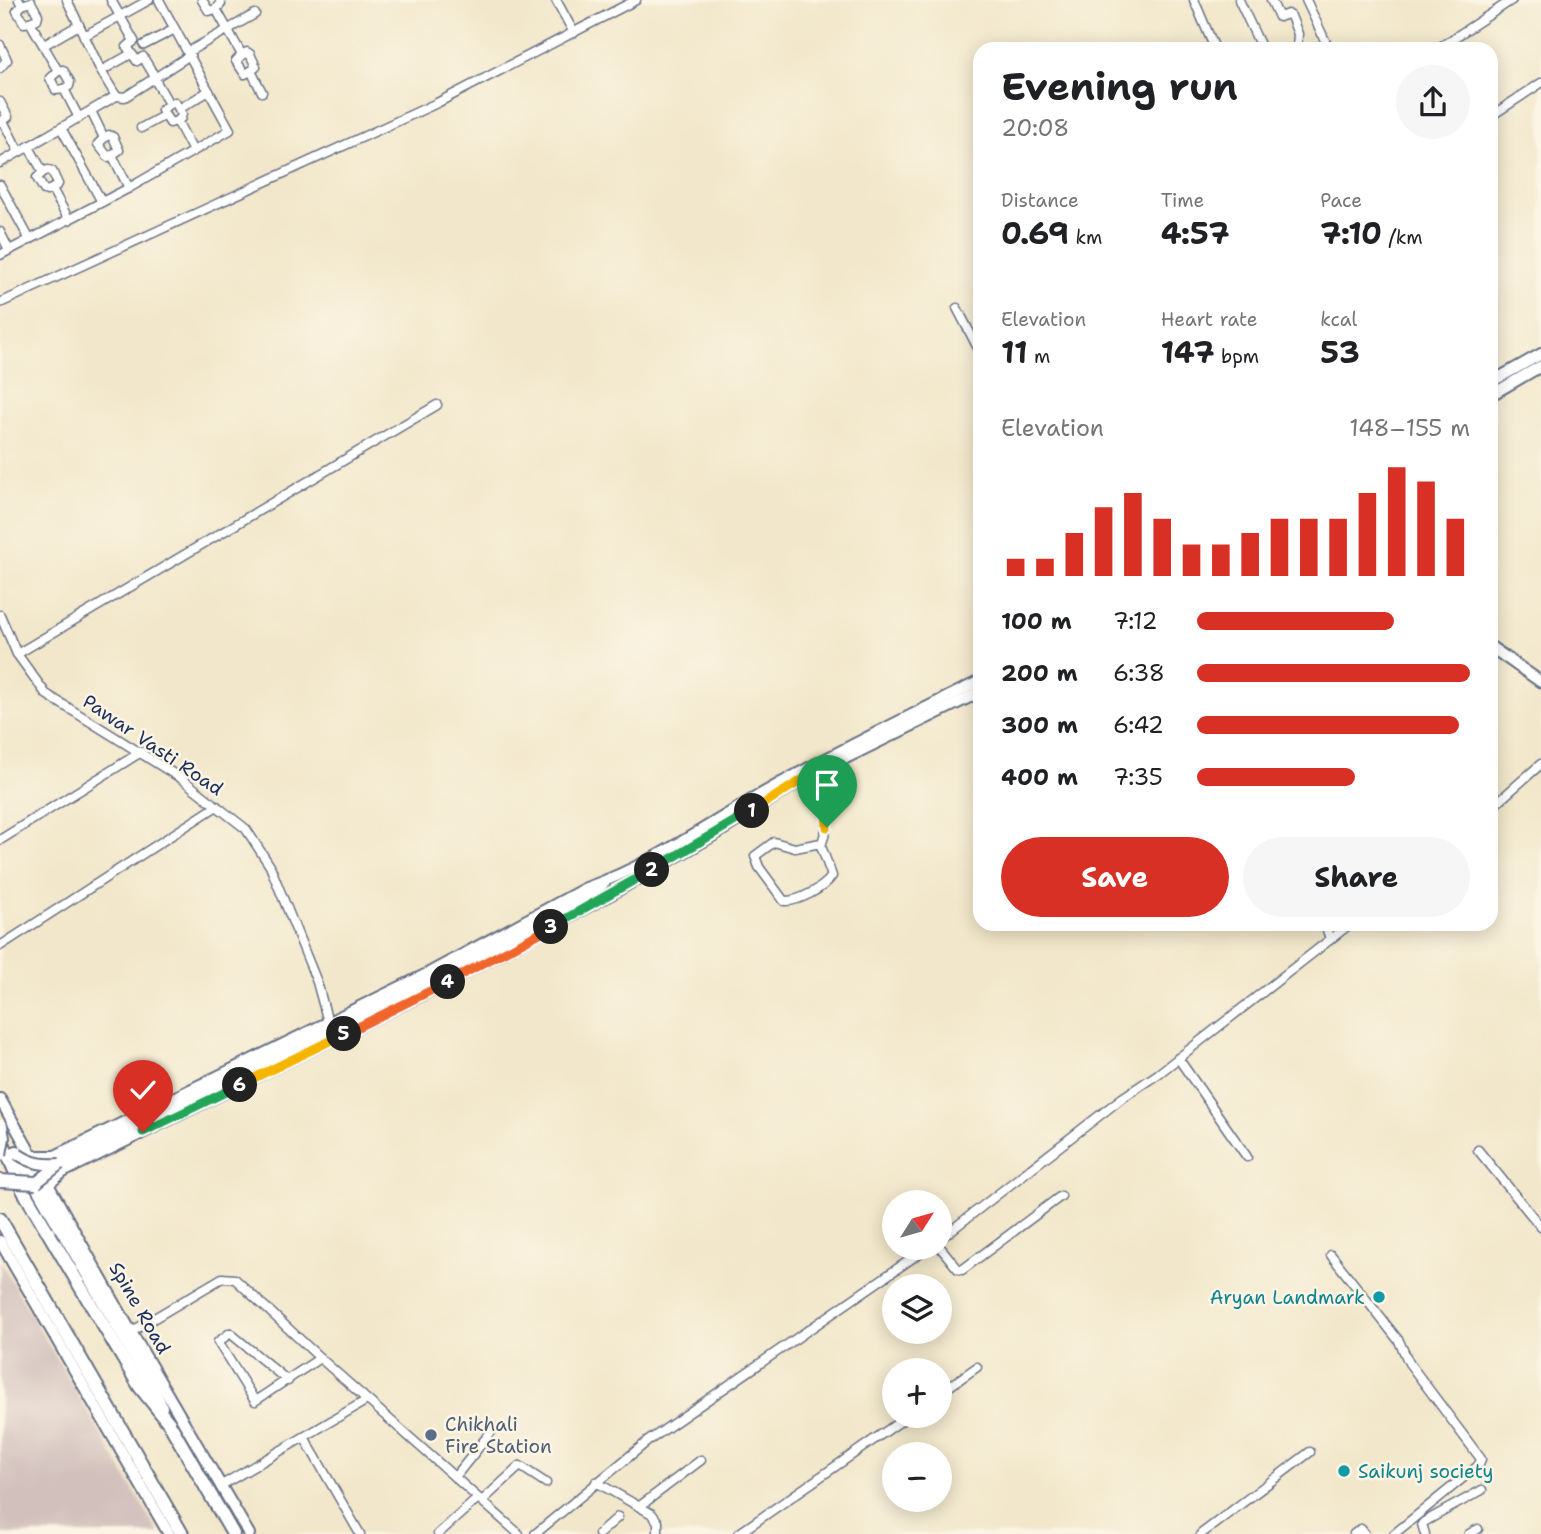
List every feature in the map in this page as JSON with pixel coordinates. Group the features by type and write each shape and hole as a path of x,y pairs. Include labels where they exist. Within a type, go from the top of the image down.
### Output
{"main road":[{"path":"1498,378 1541,354"},
{"path":"1498,391 1541,366"},
{"path":"1498,652 1541,682"},
{"path":"0,1181 41,1184 436,988 613,893 803,775 973,685"},
{"path":"803,775 973,695"},
{"path":"25,1155 55,1156 429,973 586,888 607,881 731,818"},
{"path":"41,1184 60,1164 433,980 593,894 607,881"},
{"path":"593,894 613,893"},
{"path":"0,1099 27,1160 44,1165 60,1164"},
{"path":"0,1125 25,1155 149,1380 169,1423"},
{"path":"0,1125 3,1138 0,1154"},
{"name":"Spine Road","path":"0,1135 23,1190 140,1387 169,1423 233,1534"},
{"name":"Spine Road","path":"41,1184 249,1534"},
{"path":"0,1219 182,1534"},
{"path":"0,1241 169,1534"}],"street":[{"path":"67,0 116,96"},
{"path":"111,0 134,41"},
{"path":"84,37 149,0"},
{"path":"0,255 129,188 230,130 159,0"},
{"path":"202,0 209,11 218,4 242,55 247,52 250,54 256,67 251,71 262,92"},
{"path":"556,0 574,33"},
{"path":"0,303 437,103 636,0"},
{"path":"1194,0 1212,42"},
{"path":"1238,0 1259,42"},
{"path":"1271,0 1279,18 1288,14 1291,16 1298,34 1297,42"},
{"path":"1306,0 1325,42"},
{"path":"1448,42 1512,0"},
{"path":"20,3 32,4 38,17 30,22 58,71 63,70 70,82 64,89 79,118"},
{"path":"0,163 116,96 125,97 189,53 255,14"},
{"path":"44,46 79,24"},
{"path":"144,45 175,29"},
{"path":"141,39 144,45 148,54 135,60 127,47 141,39"},
{"path":"0,45 7,60 0,68"},
{"path":"101,71 131,54"},
{"path":"143,57 169,104"},
{"path":"1498,111 1541,83"},
{"path":"179,108 209,91"},
{"path":"0,102 8,115 1,121 19,152"},
{"path":"176,102 179,108 183,117 170,123 162,108 176,102"},
{"path":"91,111 104,138 109,135 113,137 119,150 112,155 129,188"},
{"path":"141,128 165,116"},
{"path":"177,121 193,151"},
{"path":"61,128 102,202"},
{"path":"29,147 43,172 52,171 58,184 52,189 69,220"},
{"path":"0,185 30,240"},
{"path":"0,232 9,250"},
{"path":"957,308 973,339"},
{"path":"17,654 437,405"},
{"name":"Pawar Vasti Road","path":"0,615 17,654 46,694 182,779 246,829 270,866 317,982 328,1022"},
{"path":"0,841 141,752"},
{"path":"1498,802 1541,764"},
{"path":"803,775 826,813 827,827 821,842 831,873 830,880 794,900 784,901 759,867 755,856 774,842 795,848 821,842"},
{"path":"0,946 217,806"},
{"path":"1327,931 1330,939"},
{"path":"952,1230 1341,931"},
{"path":"1178,1058 1247,1157"},
{"path":"1478,1150 1541,1227"},
{"path":"951,1260 958,1269 962,1269 1061,1196"},
{"path":"1331,1255 1399,1341 1409,1363 1480,1455 1481,1462 1394,1534"},
{"path":"535,1534 648,1441 910,1260"},
{"path":"131,1332 222,1278 235,1279 519,1534"},
{"path":"288,1381 230,1333 218,1342 256,1401 288,1381 320,1358"},
{"path":"952,1385 977,1367"},
{"path":"220,1486 367,1400"},
{"path":"455,1477 494,1428"},
{"path":"738,1534 891,1428"},
{"path":"304,1437 360,1534"},
{"path":"1201,1534 1310,1452"},
{"path":"640,1506 701,1460"},
{"path":"438,1534 520,1465 546,1483"},
{"path":"596,1482 652,1514 661,1532"},
{"path":"1425,1534 1422,1524 1426,1520 1482,1490"},
{"path":"599,1534 618,1517"},
{"path":"1354,1534 1361,1529 1365,1534"},
{"path":"1469,1534 1478,1529"}],"shaded area":[{"path":"0,1261 159,1534 0,1534"}],"place":[{"name":"Aryan Landmark","path":"1379,1297"},
{"name":"Chikhali Fire Station","path":"431,1435"},
{"name":"Saikunj society","path":"1344,1471"}],"route":[{"path":"143,1132 436,988 613,893 716,834 805,778 826,813 827,827"}]}
